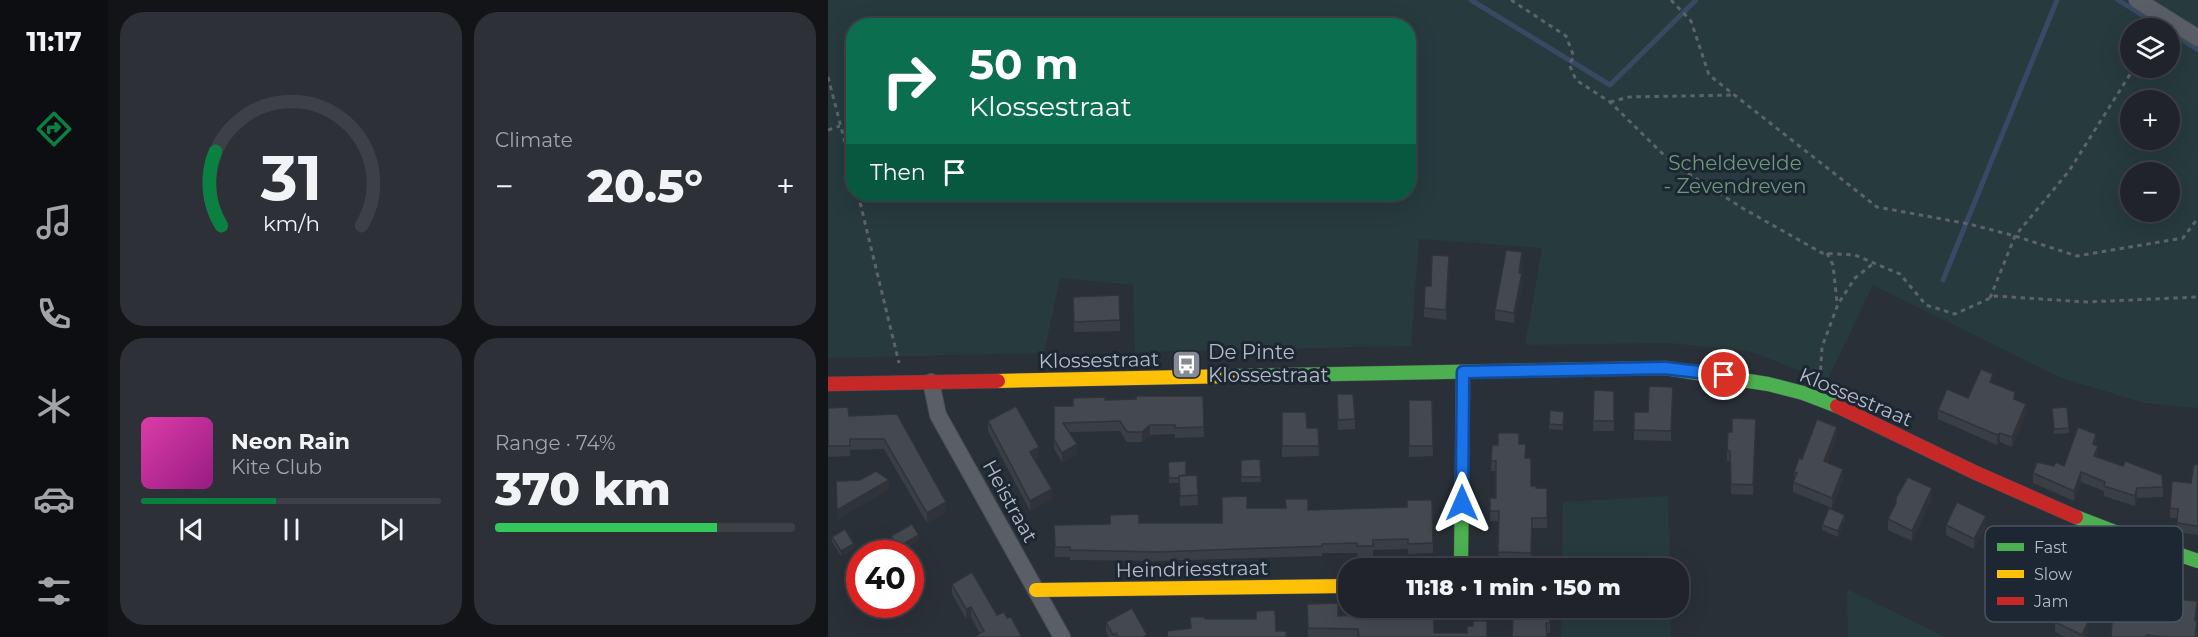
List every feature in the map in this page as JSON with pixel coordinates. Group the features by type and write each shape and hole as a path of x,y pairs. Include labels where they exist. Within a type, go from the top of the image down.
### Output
{"street":[{"path":"2137,0 2198,38"},
{"name":"Klossestraat","path":"828,384 1665,368 1724,375 1783,387 1837,406 2019,493 2095,526"},
{"path":"1461,558 1463,372"},
{"name":"Heistraat","path":"931,382 938,415 1062,637"},
{"name":"Klossestraat","path":"2183,556 2198,561"},
{"name":"Heindriesstraat","path":"1036,590 1338,586"}],"path":[{"path":"1510,0 1566,36 1574,57 1569,64 1576,80 1610,102 1673,164 1744,209 1822,252 1855,255 1900,274 1926,305 1955,314 1995,296 2087,302 2198,297"},
{"path":"1671,0 1691,21 1709,75 1877,207 1969,224 2077,256 2182,238 2198,218"},
{"path":"828,77 846,148"},
{"path":"1990,298 2015,236 2069,171 2128,78"},
{"path":"1610,102 1629,97 1735,95"},
{"path":"828,130 840,126"},
{"path":"860,201 899,356 900,382"},
{"path":"1827,253 1833,265 1838,304"},
{"path":"1812,398 1821,375 1822,347 1838,304 1855,278 1874,263"}],"green space":[{"name":"Scheldevelde - Zevendreven","path":"828,0 2198,0 2198,408 2144,403 2059,377 1873,285 1827,381 1749,351 1668,343 1525,345 1542,248 1419,239 1411,346 1135,352 1133,285 1060,278 1044,353 828,358"},
{"path":"1668,496 1670,558 1562,558 1563,502"},
{"path":"1847,589 1945,637 1848,637"},
{"path":"1561,618 1670,618 1671,637 1561,637"}],"building":[{"path":"1506,250 1522,252 1519,273 1522,273 1514,313 1495,310"},
{"path":"1432,255 1449,256 1446,310 1424,308 1425,286 1431,286"},
{"path":"1119,295 1120,320 1074,322 1073,297"},
{"path":"1981,369 1993,374 1990,382 2015,392 2014,399 2026,404 2012,437 2000,433 1997,435 1938,410 1947,389 1968,398"},
{"path":"1649,386 1673,387 1671,431 1634,430 1634,412 1648,412"},
{"path":"1594,390 1614,391 1614,421 1593,421"},
{"path":"1337,394 1353,394 1355,419 1338,420"},
{"path":"1136,396 1203,396 1204,427 1175,428 1175,425 1150,425 1142,432 1127,432 1120,421 1063,423 1077,444 1062,453 1054,439 1054,406 1073,406 1073,398 1105,397 1105,400 1136,399"},
{"path":"1409,400 1432,400 1433,446 1409,446"},
{"path":"1016,406 1039,447 1030,452 1052,489 1030,501 988,421"},
{"path":"848,407 849,416 897,414 946,502 927,513 884,439 850,439 850,446 828,446 828,408"},
{"path":"2067,407 2069,428 2054,429 2052,408"},
{"path":"1550,410 1564,412 1563,425 1549,424"},
{"path":"1282,412 1306,412 1307,428 1318,428 1319,446 1282,446"},
{"path":"1732,418 1756,419 1753,485 1731,484 1730,451 1727,451 1728,432 1732,432"},
{"path":"1817,419 1837,427 1824,461 1843,469 1832,498 1793,482 1799,458 1802,459"},
{"path":"2078,427 2096,434 2093,444 2098,446 2094,456 2123,466 2125,461 2162,475 2163,487 2137,488 2135,496 2104,486 2105,482 2081,472 2074,491 2033,473 2037,462 2054,466 2056,462 2064,466"},
{"path":"1498,433 1519,433 1519,444 1526,444 1525,458 1531,458 1531,486 1547,488 1547,518 1532,518 1531,553 1498,552 1499,511 1490,511 1490,498 1496,498 1496,461 1491,461 1492,445 1498,445"},
{"path":"1260,459 1261,477 1241,477 1241,460"},
{"path":"1186,461 1186,475 1169,478 1168,462"},
{"path":"2194,464 2198,465 2198,526 2177,523 2178,509 2170,508 2172,481 2191,483"},
{"path":"876,471 889,480 837,510 836,481 860,480"},
{"path":"1197,475 1198,495 1180,496 1179,476"},
{"path":"1908,477 1932,488 1912,531 1888,519 1896,498"},
{"path":"1247,496 1247,508 1286,508 1285,499 1308,499 1308,510 1407,507 1407,500 1432,500 1433,543 1408,544 1408,539 1373,540 1373,546 1357,546 1357,543 1157,552 1070,550 1070,547 1055,547 1054,525 1110,524 1110,515 1139,514 1139,523 1222,523 1222,497"},
{"path":"1957,502 1986,516 1974,539 1946,525"},
{"path":"1829,508 1845,515 1838,531 1822,525"},
{"path":"912,524 919,535 910,540 894,540 891,536"},
{"path":"845,529 852,540 846,540 846,548 841,551 832,537"},
{"path":"972,572 997,615 1004,612 1007,618 1011,617 1022,637 977,637 984,631 971,607 966,609 952,584"},
{"path":"2183,600 2197,601 2195,637 2146,635 2146,637 2111,637 2112,622 2183,622"},
{"path":"1338,603 1338,618 1434,618 1434,633 1467,633 1467,626 1473,626 1473,621 1487,621 1487,637 1359,637 1358,629 1308,628 1307,604"},
{"path":"1132,608 1147,635 1118,637 1116,633 1113,635 1106,622"},
{"path":"1275,610 1276,631 1286,631 1287,637 1168,637 1167,631 1191,628 1190,617 1256,619 1256,611"},
{"path":"1550,618 1550,623 1546,623 1547,637 1512,637 1513,619"},
{"path":"2055,622 2088,622 2082,635"}],"waterway":[{"path":"1471,0 1610,85 1696,0"},
{"path":"1943,280 2057,0"},
{"path":"2118,0 2147,18"},
{"path":"2180,38 2198,50"}],"traffic: fast":[{"path":"1234,376 1665,368 1768,384 1803,393 1837,406"},
{"path":"1461,558 1463,372"},
{"path":"2076,517 2099,526"},
{"path":"2183,556 2198,561"}],"traffic: slow":[{"path":"998,381 1234,376"},
{"path":"1036,590 1338,586"}],"traffic: jam":[{"path":"828,384 998,381"},
{"path":"1837,406 1976,473 2076,517"}],"place":[{"name":"De Pinte Klossestraat","path":"1187,364"}],"route":[{"path":"1462,503 1463,372 1665,368 1724,375"}]}
